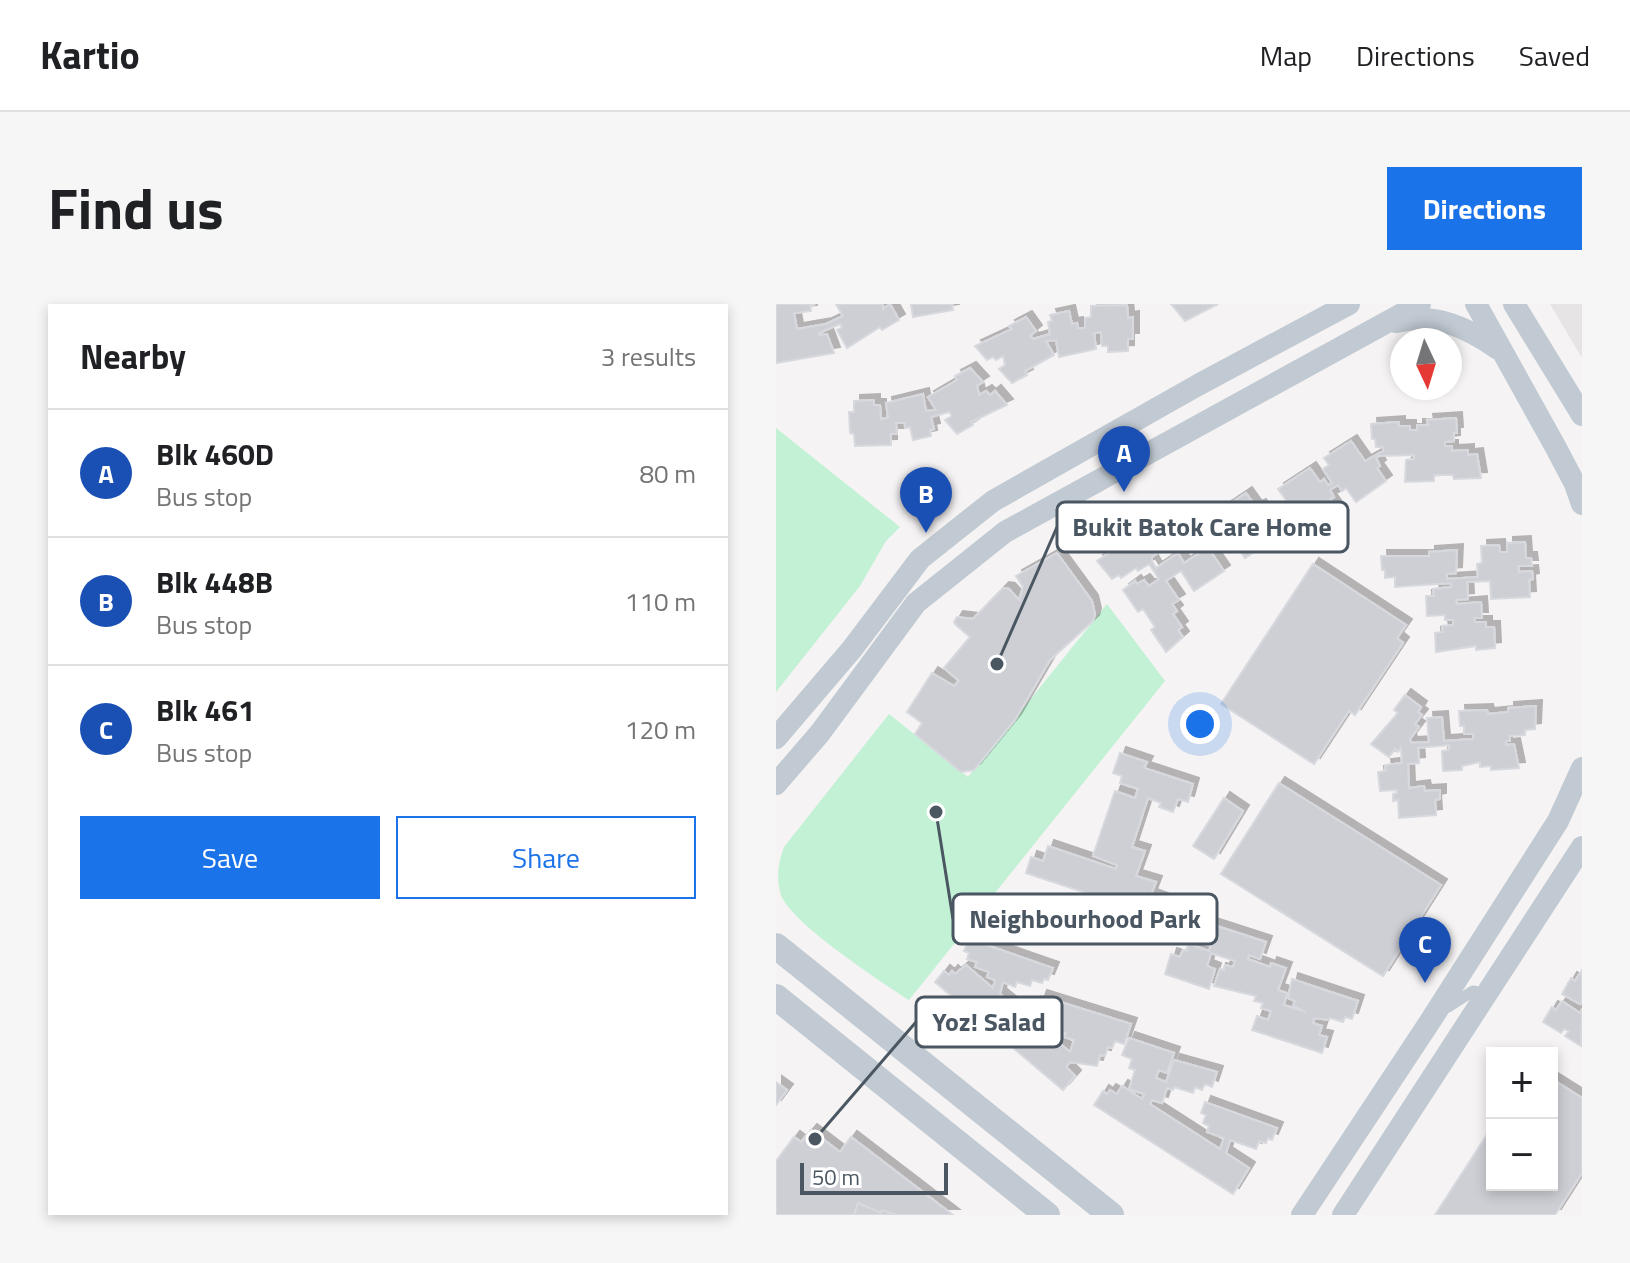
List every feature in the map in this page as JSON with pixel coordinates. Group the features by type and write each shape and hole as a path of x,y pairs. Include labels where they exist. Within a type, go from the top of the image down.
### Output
{"street":[{"path":"776,784 820,733 916,603 1005,532 1420,304"},
{"path":"1476,304 1575,484 1582,504"},
{"path":"1514,304 1582,415"},
{"path":"776,738 852,649 920,559 993,501 1347,305"},
{"path":"1380,327 1405,320 1435,320 1467,329 1503,352"},
{"path":"1302,1215 1558,821 1582,768"},
{"path":"1343,1215 1582,847"},
{"path":"776,946 1111,1215"},
{"path":"776,997 1047,1215"}],"lane":[{"path":"1429,1023 1456,1000 1473,991 1488,994"}],"shaded area":[{"path":"1550,304 1582,304 1582,358"}],"green space":[{"path":"776,428 900,527 886,541 860,586 776,692"},
{"path":"1107,604 1165,681 909,1000 838,951 788,907 779,883 779,865 784,847 889,714 968,777"}],"building":[{"path":"776,304 815,304 810,305 811,311 794,313 797,329 826,324 843,316 836,304 883,304 883,309 890,304 899,320 882,330 880,327 847,348 837,330 842,327 840,324 819,333 827,334 834,353 776,363"},
{"path":"911,304 952,304 953,310 913,317"},
{"path":"1171,304 1218,304 1185,321"},
{"path":"1127,305 1128,318 1133,317 1133,339 1128,339 1128,351 1108,352 1108,346 1102,346 1101,332 1094,333 1096,349 1059,357 1056,340 1046,341 1054,355 1025,371 1027,375 1012,383 999,369 1005,365 1003,356 987,360 975,346 1012,329 1009,326 1026,317 1036,331 1030,336 1033,339 1050,334 1050,315 1069,311 1072,324 1077,323 1078,328 1085,328 1085,318 1091,317 1091,306"},
{"path":"970,368 983,382 977,386 979,395 986,391 990,395 995,391 1007,405 971,422 973,425 957,434 945,420 952,416 949,412 931,417 934,429 930,430 931,436 913,440 910,427 905,428 905,423 896,423 897,434 891,434 891,445 855,446 854,434 850,433 849,412 854,412 854,401 874,400 874,405 880,405 881,419 888,418 886,403 923,394 926,411 936,410 928,397 957,380 955,376"},
{"path":"1456,418 1454,441 1445,442 1445,446 1452,446 1452,451 1468,450 1468,455 1477,454 1481,478 1454,479 1453,475 1434,475 1434,481 1405,482 1406,460 1414,459 1414,455 1379,456 1376,458 1380,466 1377,468 1386,481 1356,502 1346,488 1342,491 1338,485 1330,490 1334,497 1330,499 1340,513 1310,533 1300,519 1297,522 1292,515 1302,508 1300,504 1289,512 1284,506 1288,503 1278,489 1310,468 1320,482 1324,479 1328,485 1332,483 1323,469 1329,465 1324,458 1351,441 1365,461 1383,451 1383,447 1376,447 1375,439 1372,439 1371,424 1399,422 1399,426 1417,430 1417,425 1428,425 1427,420"},
{"path":"1246,493 1256,507 1260,505 1264,511 1252,519 1255,522 1266,515 1270,522 1266,525 1275,538 1245,558 1236,545 1232,547 1228,541 1211,552 1224,571 1194,591 1181,571 1166,581 1179,600 1172,604 1177,611 1173,614 1182,627 1178,630 1183,637 1166,652 1151,630 1155,627 1143,609 1138,612 1123,590 1135,581 1137,584 1144,580 1149,586 1159,579 1149,564 1121,578 1119,575 1112,579 1097,561 1119,546 1122,549 1161,519 1171,539 1152,557 1152,561 1156,568 1178,553 1184,563 1210,546 1199,536 1204,530 1211,526 1220,539 1224,537 1220,531 1224,528 1215,514"},
{"path":"1525,542 1526,558 1531,558 1532,566 1518,566 1519,572 1532,571 1530,597 1491,599 1490,581 1467,582 1468,599 1456,600 1457,604 1481,602 1482,618 1474,618 1475,622 1486,622 1486,627 1494,627 1495,648 1476,650 1476,646 1436,652 1435,633 1443,632 1442,626 1453,625 1453,620 1445,620 1445,615 1427,616 1426,596 1434,596 1433,589 1451,587 1451,583 1395,587 1395,577 1385,578 1385,570 1382,570 1381,556 1429,556 1429,552 1457,550 1456,573 1447,574 1447,579 1478,577 1477,564 1482,563 1481,546 1499,545 1500,552 1507,552 1507,543"},
{"path":"1057,553 1092,601 1093,621 1050,660 1015,720 974,770 961,772 915,734 922,723 907,712 932,673 954,686 959,681 944,668 970,637 954,622 957,617 973,619 1003,588 1009,589 1019,600 1023,587 1016,576"},
{"path":"1313,564 1406,625 1397,638 1403,643 1355,715 1349,711 1314,764 1221,704"},
{"path":"1405,695 1421,707 1418,712 1422,715 1415,724 1419,727 1410,739 1411,743 1429,742 1427,718 1442,717 1444,741 1473,739 1473,734 1464,734 1464,726 1460,726 1459,711 1487,710 1488,714 1508,712 1508,708 1536,706 1535,729 1525,730 1525,735 1510,736 1510,741 1506,741 1506,745 1514,744 1519,768 1491,770 1491,766 1480,767 1480,762 1462,766 1462,770 1443,771 1442,751 1449,750 1449,745 1418,748 1419,763 1408,764 1409,788 1424,786 1425,791 1440,790 1440,799 1435,800 1436,815 1399,818 1398,800 1393,801 1397,790 1380,791 1378,772 1386,771 1385,765 1402,763 1401,748 1398,752 1395,749 1389,757 1371,744 1398,713 1394,710"},
{"path":"1120,753 1147,762 1144,768 1193,784 1188,802 1178,799 1173,812 1159,807 1161,803 1148,798 1132,847 1145,851 1136,876 1156,882 1151,895 1162,899 1156,916 1026,873 1031,857 1043,861 1048,846 1116,869 1117,865 1093,856 1115,791 1135,798 1138,789 1120,783 1122,776 1113,773"},
{"path":"1279,783 1441,885 1383,976 1221,874"},
{"path":"1224,798 1243,811 1214,859 1193,846"},
{"path":"1198,920 1266,942 1260,959 1249,955 1248,959 1270,967 1271,963 1286,968 1278,990 1287,993 1284,1005 1306,1012 1293,1006 1295,1001 1288,998 1292,979 1358,1001 1352,1019 1345,1017 1343,1022 1314,1018 1313,1023 1322,1026 1319,1035 1327,1037 1322,1053 1252,1030 1257,1016 1268,1020 1271,1011 1261,1008 1263,1003 1254,1001 1256,996 1214,986 1220,969 1224,970 1225,965 1233,967 1235,961 1211,953 1207,966 1215,969 1209,989 1165,974 1171,954 1180,957 1189,944 1209,951 1211,946 1193,936"},
{"path":"969,939 1053,968 1048,980 1044,979 1042,983 1032,980 1030,986 1017,982 1015,987 1003,982 1000,994 1070,1052 1074,1040 1064,1037 1066,1033 1047,1027 1050,1019 1040,1016 1042,1010 1037,1008 1041,996 1131,1024 1124,1044 1115,1041 1112,1048 1108,1047 1105,1056 1100,1055 1097,1066 1070,1062 1066,1067 1075,1076 1063,1090 935,982 944,971 949,975 952,971 955,974 966,965 993,988 995,980 987,977 989,972 975,967 977,962 967,959 969,953 964,951"},
{"path":"1582,970 1580,1004 1562,994 1571,978 1575,981"},
{"path":"1562,1001 1580,1013 1582,1009 1581,1046 1565,1036 1569,1031 1564,1029 1561,1033 1543,1022 1552,1007 1556,1010"},
{"path":"1129,1038 1174,1053 1167,1073 1159,1070 1156,1078 1166,1082 1174,1060 1217,1072 1212,1087 1205,1084 1202,1090 1195,1087 1193,1093 1167,1088 1162,1103 1152,1100 1150,1104 1220,1149 1224,1138 1207,1132 1209,1126 1203,1123 1206,1115 1201,1113 1205,1102 1277,1128 1272,1140 1268,1138 1266,1143 1259,1141 1256,1149 1230,1140 1226,1153 1249,1168 1233,1194 1094,1105 1103,1091 1107,1094 1110,1090 1117,1094 1122,1086 1142,1099 1144,1094 1129,1089 1135,1070 1129,1068 1132,1059 1122,1055"},
{"path":"776,1082 787,1090 776,1105"},
{"path":"1558,1083 1582,1098 1582,1173 1555,1215 1435,1215 1486,1136 1486,1191 1558,1191"},
{"path":"811,1130 840,1152 851,1137 953,1215 776,1215 776,1161 794,1137 801,1142"},
{"path":"858,1203 881,1213 882,1210 897,1215 854,1215"}],"place":[{"name":"Blk 460D","path":"1124,492"},
{"name":"Blk 448B","path":"926,533"},
{"name":"Bukit Batok Care Home","path":"997,664"},
{"name":"Neighbourhood Park","path":"936,812"},
{"name":"Blk 461","path":"1425,983"},
{"name":"Yoz! Salad","path":"815,1139"}]}
